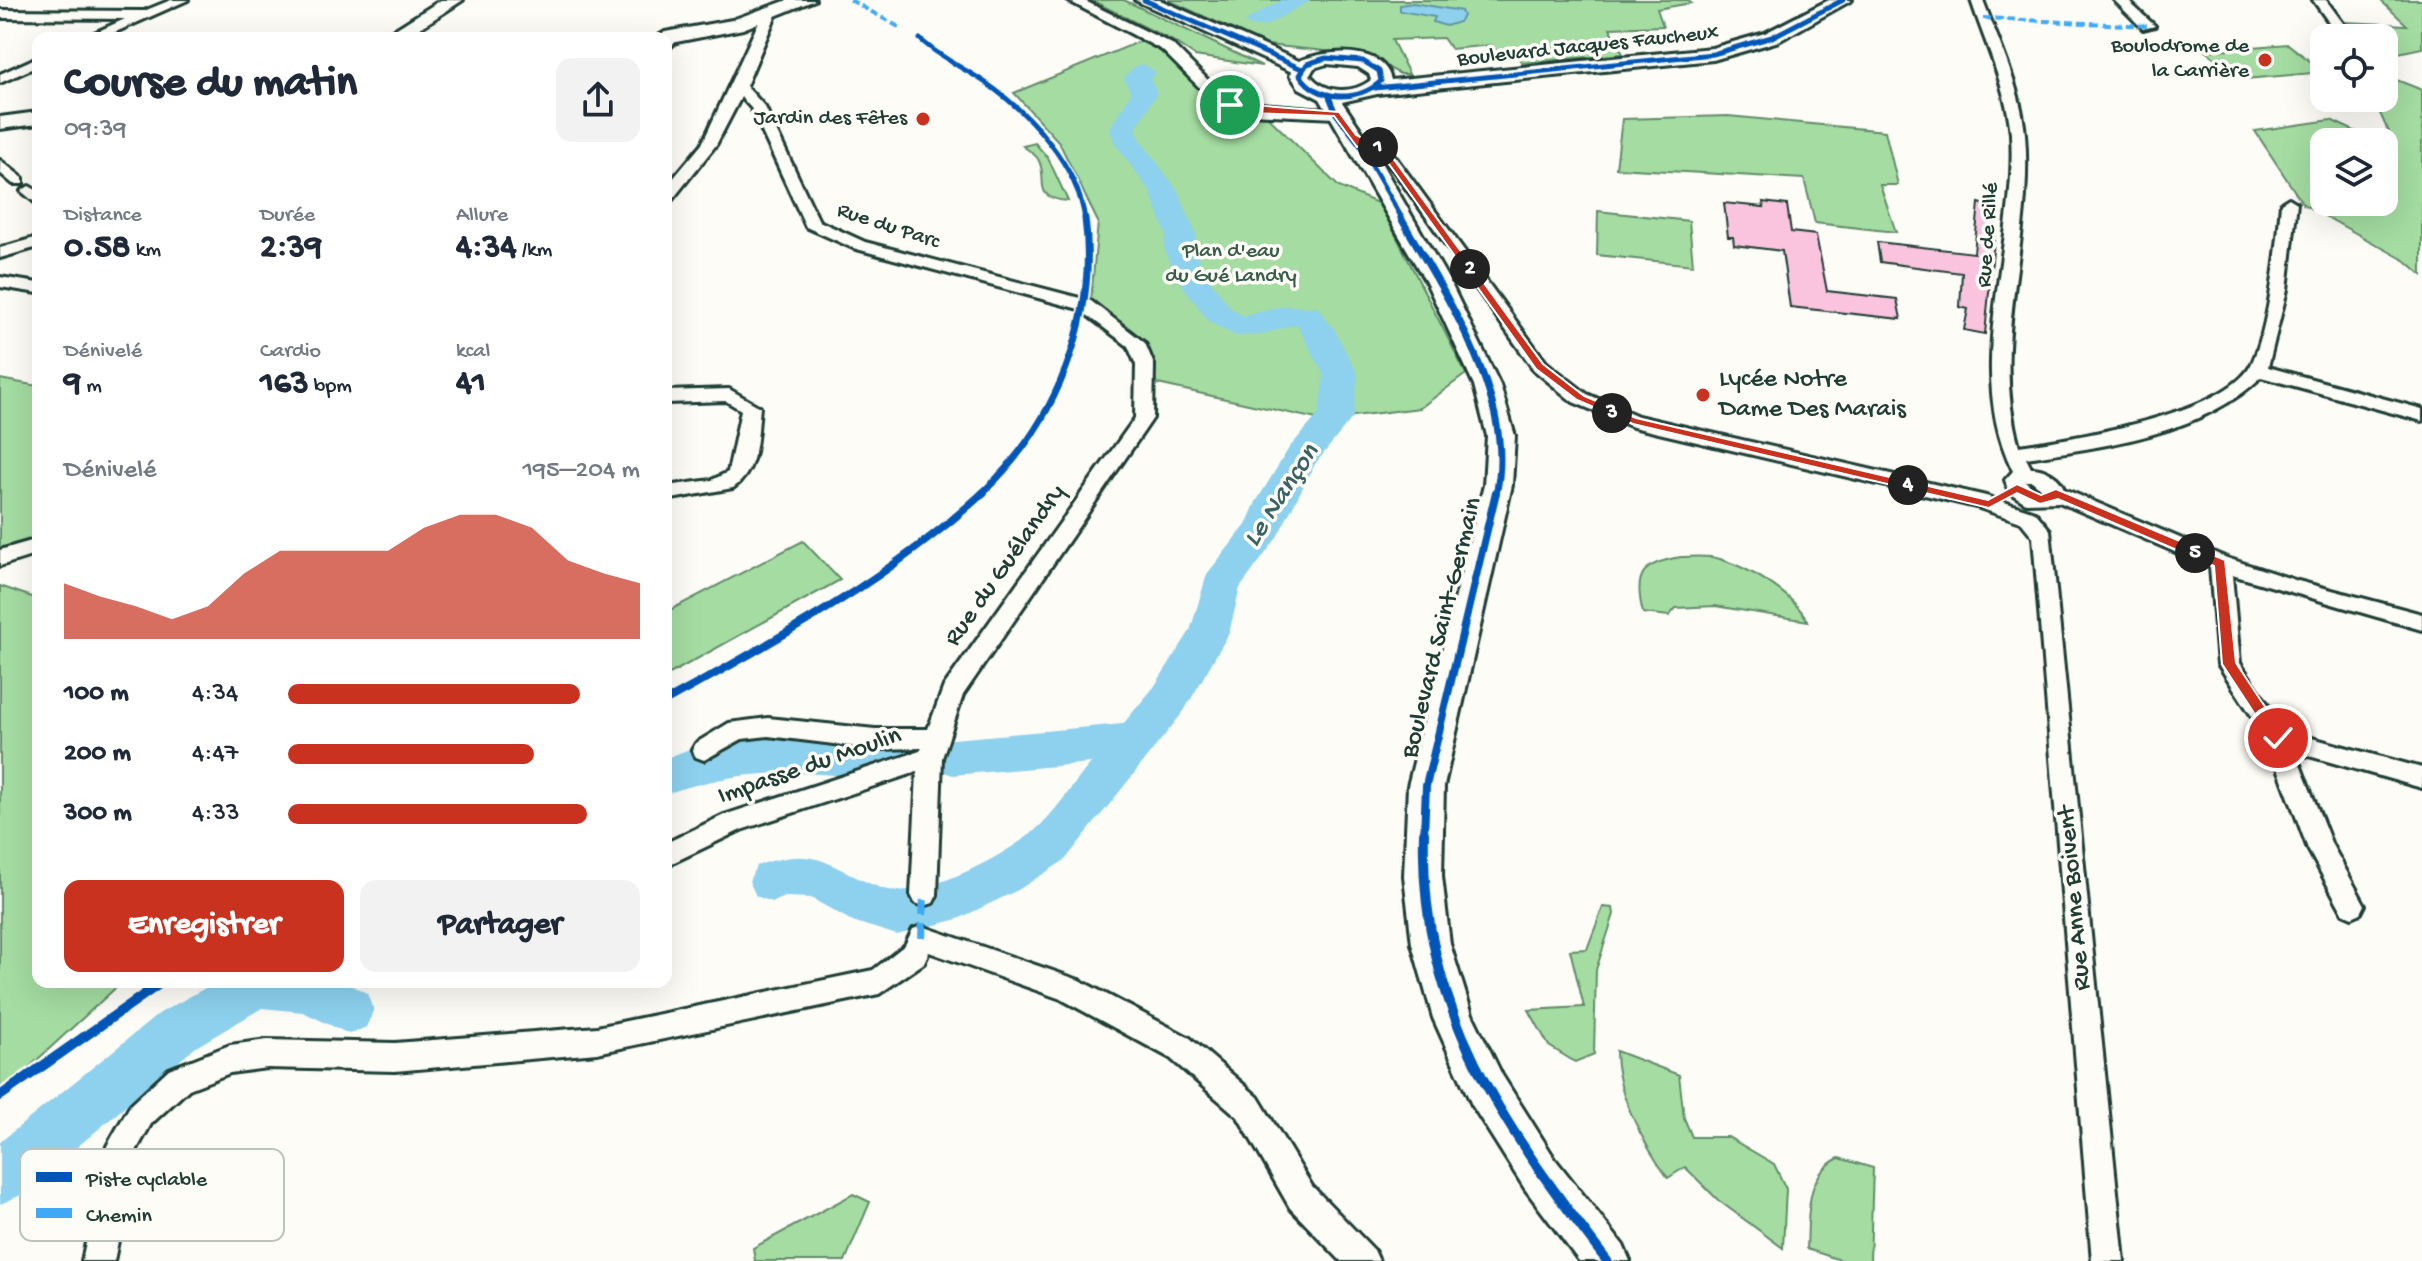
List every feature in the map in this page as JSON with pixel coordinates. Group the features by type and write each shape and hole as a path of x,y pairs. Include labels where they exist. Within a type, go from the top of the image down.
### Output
{"main road":[{"path":"401,32 454,0"},
{"path":"672,40 769,15 806,0"},
{"path":"1144,0 1245,46 1309,65 1338,57 1363,61 1379,71 1378,82"},
{"name":"Boulevard Jacques Faucheux","path":"1328,100 1352,95 1378,82 1421,82 1713,54 1772,37 1843,0"},
{"name":"Boulevard Saint-Germain","path":"1309,65 1303,82 1328,100 1359,141 1439,284 1487,385 1501,436 1498,485 1426,786 1423,876 1431,944 1453,1018 1487,1090 1540,1174 1607,1261"},
{"path":"1352,95 1345,106 1346,114 1359,141"},
{"path":"0,123 32,119"}],"street":[{"path":"104,32 182,0"},
{"path":"1073,0 1167,47 1215,95 1230,105 1273,110 1328,100"},
{"name":"Rue de Rillé","path":"1977,0 2018,134 2002,341 2003,412 2021,481"},
{"path":"2120,0 2148,26"},
{"path":"2319,0 2337,24"},
{"path":"0,14 143,15"},
{"path":"672,190 709,145 739,86 769,15"},
{"path":"0,79 32,64"},
{"name":"Rue du Parc","path":"739,86 758,107 812,224 859,245 1085,305"},
{"path":"1273,110 1306,101 1328,100"},
{"path":"1359,141 1384,151 1398,167 1540,366 1580,398 1633,421 1989,504 2042,511 2295,588 2422,622"},
{"path":"0,165 28,191"},
{"path":"2012,453 2103,439 2174,418 2223,397 2257,370 2285,258 2289,203"},
{"path":"0,253 32,244"},
{"path":"0,282 32,287"},
{"name":"Rue du Guélandry","path":"924,895 933,748 952,692 1144,418 1145,365 1136,343 1085,305"},
{"path":"2257,370 2422,415"},
{"path":"672,397 729,395 751,407 743,470 736,479 723,486 672,492"},
{"path":"1989,504 2021,481 2048,480 2042,511"},
{"name":"Rue Anne Boivent","path":"2042,511 2108,1261"},
{"path":"0,558 32,548"},
{"path":"2220,563 2229,664 2278,738 2321,849 2352,905"},
{"path":"704,750 737,730 768,727 933,748"},
{"path":"2278,738 2422,778"},
{"name":"Impasse du Moulin","path":"672,852 733,822 933,748"},
{"path":"121,1149 141,1114 179,1079 217,1064 267,1054 395,1057 597,1040 879,981 915,954 922,938 1069,989 1180,1048 1248,1107 1301,1197 1363,1261"},
{"path":"98,1261 102,1241"}],"green space":[{"path":"1091,0 1124,0 1262,66 1195,56 1173,41"},
{"path":"1168,0 1688,0 1691,3 1657,9 1663,26 1610,28 1623,54 1523,63 1511,50 1496,51 1492,45 1451,49 1443,38 1392,40 1409,74 1400,74 1365,55 1267,45"},
{"path":"2380,0 2422,0 2422,48 2398,53 2398,25 2407,25"},
{"name":"Plan d'eau du Gué Landry","path":"1143,40 1171,55 1216,106 1227,111 1265,114 1339,187 1380,204 1466,374 1420,408 1321,420 1158,384 1091,300 1098,222 1059,142 1014,93"},
{"name":"Boulodrome de la Carrière","path":"2288,44 2310,61 2310,73 2245,79 2205,51"},
{"path":"2398,81 2422,90 2422,275 2406,261 2325,216 2398,216 2398,128 2387,128 2379,112 2398,112"},
{"path":"1728,116 1885,131 1898,185 1880,185 1896,232 1815,223 1804,179 1616,168 1622,119"},
{"path":"2331,120 2348,128 2310,128 2310,208 2303,204 2255,131"},
{"path":"1035,143 1048,158 1068,201 1056,199 1045,192 1038,159 1023,146"},
{"path":"1598,211 1689,221 1693,265 1597,255"},
{"path":"0,379 32,385 32,540 0,551"},
{"path":"803,541 840,580 672,673 672,609"},
{"path":"1681,557 1715,558 1744,569 1781,591 1808,621 1715,606 1676,608 1669,616 1643,613 1639,589 1644,573 1657,563"},
{"path":"0,586 32,597 32,988 115,988 0,1094"},
{"path":"1603,907 1613,908 1614,914 1596,970 1594,1054 1575,1062 1549,1046 1529,1010 1584,1007 1570,950 1587,949"},
{"path":"1616,1051 1679,1075 1684,1118 1692,1137 1728,1137 1774,1164 1786,1189 1783,1248 1718,1200 1685,1167 1668,1178 1626,1101"},
{"path":"1839,1158 1873,1168 1870,1261 1843,1261 1807,1249 1814,1185 1828,1165"},
{"path":"853,1194 870,1202 845,1261 755,1261 753,1248"}],"water":[{"path":"1413,3 1461,11 1463,16 1459,22 1446,26 1433,22 1435,17 1400,11 1400,5"}],"building":[{"path":"1763,202 1787,205 1791,232 1816,235 1827,291 1897,299 1901,319 1790,307 1782,251 1734,245 1733,237 1728,237 1724,203 1764,207"},
{"path":"1979,203 1997,208 1985,334 1964,330 1968,309 1960,307 1962,273 1880,262 1877,242 1974,253"}],"waterway":[{"name":"Le Nançon","path":"1257,21 1299,0"},
{"name":"Le Nançon","path":"772,881 785,877 817,878 869,906 897,914 941,904 1002,876 1049,846 1169,699 1209,633 1221,584 1263,530 1274,502 1302,456 1336,417 1341,375 1318,329 1306,314 1284,315 1260,325 1236,326 1219,314 1189,273 1179,248 1181,234 1164,191 1128,142 1123,128 1144,93 1137,78 1143,72"},
{"name":"Le Nançon","path":"953,757 1035,752 1135,740"},
{"name":"Le Nançon","path":"672,774 724,758 752,755 897,761"},
{"name":"Le Nançon","path":"34,1149 178,1030 252,988"},
{"name":"Le Nançon","path":"296,988 309,989 349,1010"},
{"name":"Le Nançon","path":"0,1177 20,1160"}],"marked path":[{"path":"850,0 899,27"},
{"path":"1983,18 2148,26"},
{"path":"922,938 924,895"}],"cycle path":[{"path":"1144,0 1302,69"},
{"path":"1375,88 1713,54 1772,37 1843,0"},
{"path":"672,698 870,583 936,535 995,481 1042,421 1074,352 1086,275 1086,224 1077,187 1055,152 1016,109 986,83 938,54 920,39"},
{"path":"1326,58 1363,61 1379,71 1381,81 1363,93 1351,95 1339,96 1315,90 1300,75 1307,64 1326,58"},
{"path":"1328,94 1336,114 1360,145 1439,284 1487,385 1501,436 1498,485 1426,786 1423,876 1431,944 1453,1018 1487,1090 1540,1174 1607,1261"},
{"path":"0,1096 153,988"}],"place":[{"name":"Boulodrome de la Carrière","path":"2265,60"},
{"name":"Jardin des Fêtes","path":"923,119"},
{"name":"Lycée Notre Dame Des Marais","path":"1703,395"}],"route":[{"path":"1230,105 1250,110 1336,114 1360,145 1358,137 1384,151 1540,366 1580,398 1604,410 1633,421 1989,504 2017,488 2040,500 2052,498 2056,493 2220,563 2229,664 2278,738"}]}
